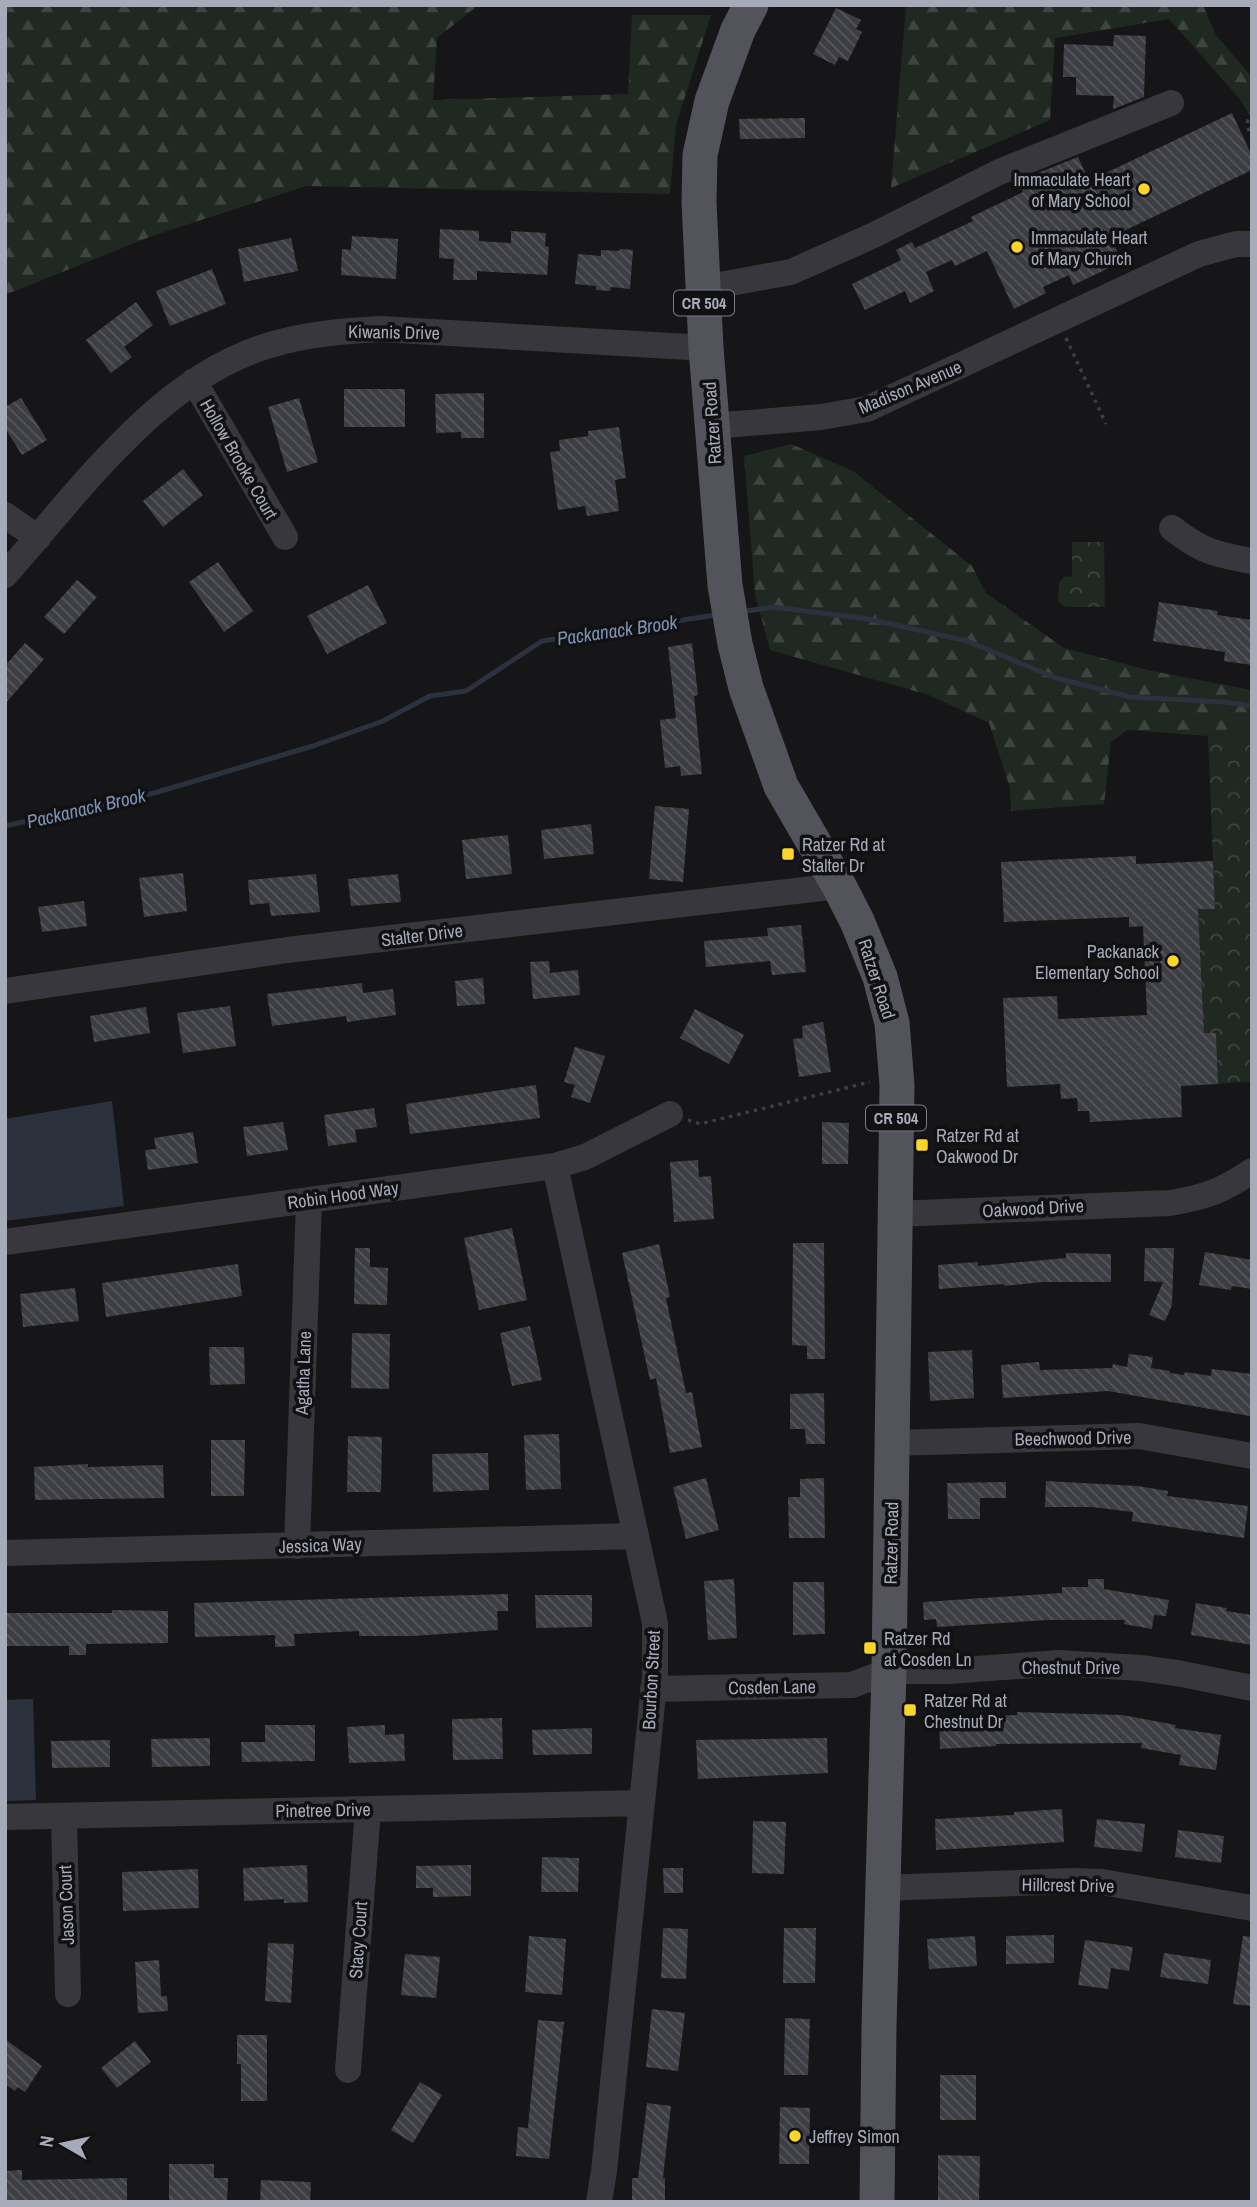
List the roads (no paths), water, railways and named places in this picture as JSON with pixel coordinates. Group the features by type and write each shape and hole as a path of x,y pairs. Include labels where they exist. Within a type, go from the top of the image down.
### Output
{"main road":[{"name":"Ratzer Road","path":"751,5 738,30 712,101 700,155 699,202 706,348 720,540 730,617 747,688 780,786 839,886 862,934 888,1003 896,1075 889,1671 877,2202"}],"street":[{"path":"703,288 791,272 874,235 999,172 1171,103"},
{"name":"Madison Avenue","path":"712,426 821,417 867,409 1021,337 1059,324 1199,254 1236,244 1252,244"},
{"name":"Kiwanis Drive","path":"5,575 144,420 194,381 234,358 268,345 304,336 380,329 706,348"},
{"name":"Hollow Brooke Court","path":"194,381 285,537"},
{"path":"5,515 38,538"},
{"path":"1172,528 1193,545 1216,554 1252,561"},
{"name":"Stalter Drive","path":"5,991 287,950 839,886"},
{"name":"Robin Hood Way","path":"5,1242 555,1166 585,1157 670,1114"},
{"name":"Bourbon Street","path":"555,1166 655,1623 653,1689 599,2202"},
{"name":"Oakwood Drive","path":"895,1214 1170,1203 1240,1191 1252,1171"},
{"name":"Agatha Lane","path":"297,1546 309,1200"},
{"name":"Beechwood Drive","path":"892,1443 1139,1436 1252,1456"},
{"name":"Jessica Way","path":"5,1553 635,1536"},
{"name":"Chestnut Drive","path":"889,1671 948,1671 1059,1663 1152,1669 1252,1688"},
{"name":"Cosden Lane","path":"653,1689 852,1685 889,1671"},
{"name":"Pinetree Drive","path":"5,1818 641,1803"},
{"name":"Stacy Court","path":"348,2070 368,1809"},
{"name":"Jason Court","path":"64,1816 68,1994"},
{"name":"Hillcrest Drive","path":"883,1888 1102,1882 1252,1908"}],"waterway":[{"name":"Packanack Brook","path":"740,612 773,607 868,619 967,641 1056,678 1130,697 1252,706"},
{"name":"Packanack Brook","path":"5,826 154,793 313,746 383,721 430,696 466,691 542,641 716,615"}],"place":[{"name":"Immaculate Heart of Mary School","path":"1144,189"},
{"name":"Immaculate Heart of Mary Church","path":"1017,247"},
{"name":"Ratzer Rd at Stalter Dr","path":"788,854"},
{"name":"Packanack Elementary School","path":"1173,961"},
{"name":"Ratzer Rd at Oakwood Dr","path":"922,1145"},
{"name":"Ratzer Rd at Cosden Ln","path":"870,1648"},
{"name":"Ratzer Rd at Chestnut Dr","path":"910,1710"},
{"name":"Jeffrey Simon","path":"795,2136"}]}
